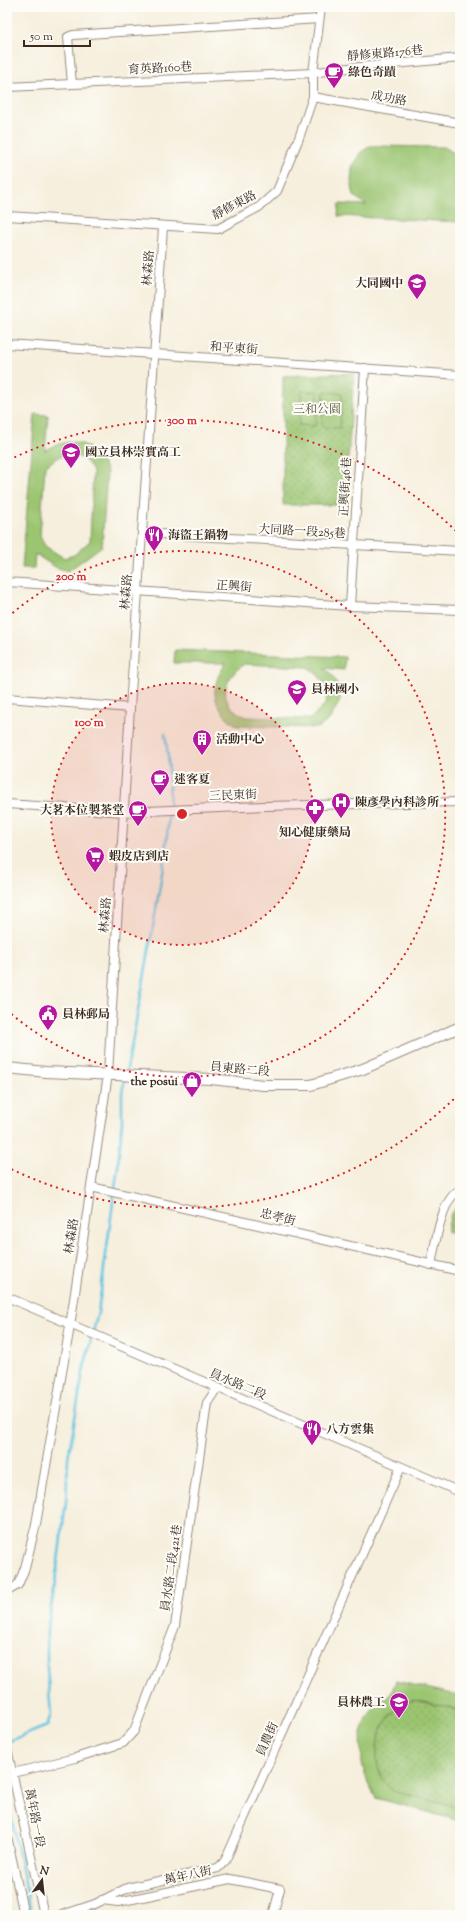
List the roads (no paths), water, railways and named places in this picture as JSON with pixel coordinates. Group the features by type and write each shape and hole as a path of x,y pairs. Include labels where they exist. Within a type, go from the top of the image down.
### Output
{"street":[{"name":"靜修東路","path":"7,216 163,227 218,229 259,207 276,191 299,138 313,97 313,73 321,7"},
{"path":"72,84 68,37 73,35 319,19"},
{"name":"靜修東路176巷","path":"313,73 338,69 460,58"},
{"name":"育英路160巷","path":"7,87 313,73"},
{"name":"成功路","path":"313,97 460,124"},
{"name":"林森路","path":"7,1592 18,1585 25,1568 36,1524 70,1326 108,1074 130,708 153,354 163,227"},
{"name":"和平東街","path":"7,344 460,375"},
{"name":"正興街46巷","path":"350,606 365,368"},
{"name":"大同路一段285巷","path":"142,533 460,551"},
{"name":"正興街","path":"7,582 350,606 460,610"},
{"path":"7,698 130,708"},
{"name":"三民東街","path":"7,804 124,812 264,806 460,802"},
{"name":"員東路二段","path":"7,1068 211,1079 263,1085 311,1085 363,1068 460,1027"},
{"name":"忠孝街","path":"91,1187 460,1271"},
{"path":"431,1265 438,1229 445,1209 449,1200 460,1190"},
{"name":"員水路二段","path":"7,1297 70,1326 460,1492"},
{"name":"員水路二段421巷","path":"14,1773 75,1758 123,1743 134,1732 175,1626 207,1403 217,1388"},
{"name":"員農街","path":"62,1915 95,1904 127,1888 218,1868 225,1861 401,1467"},
{"name":"萬年路一段","path":"7,1749 14,1773 44,1915"},
{"path":"7,1836 24,1915"},
{"name":"萬年八街","path":"101,1900 118,1902 230,1879 280,1889 273,1915"}],"waterway":[{"path":"126,1074 150,946 167,840 170,798 168,755 165,734"},
{"path":"7,1742 47,1726 51,1714 47,1668 47,1631 66,1502 68,1458 84,1367 98,1313 118,1166 122,1122 122,1093 125,1078"},
{"path":"7,1799 32,1915"}],"place":[{"name":"綠色奇蹟","path":"334,89"},
{"name":"大同國中","path":"417,300"},
{"name":"國立員林崇實高工","path":"71,469"},
{"name":"海盜王鍋物","path":"154,552"},
{"name":"員林國小","path":"297,706"},
{"name":"活動中心","path":"202,756"},
{"name":"迷客夏","path":"160,796"},
{"name":"陳彥學內科診所","path":"341,819"},
{"name":"知心健康藥局","path":"315,825"},
{"name":"大茗本位製茶堂","path":"138,827"},
{"name":"蝦皮店到店","path":"95,873"},
{"name":"員林郵局","path":"48,1031"},
{"name":"the posui","path":"192,1098"},
{"name":"八方雲集","path":"312,1446"},
{"name":"員林農工","path":"399,1719"}],"park label":[{"name":"三和公園","path":"317,409"}]}
